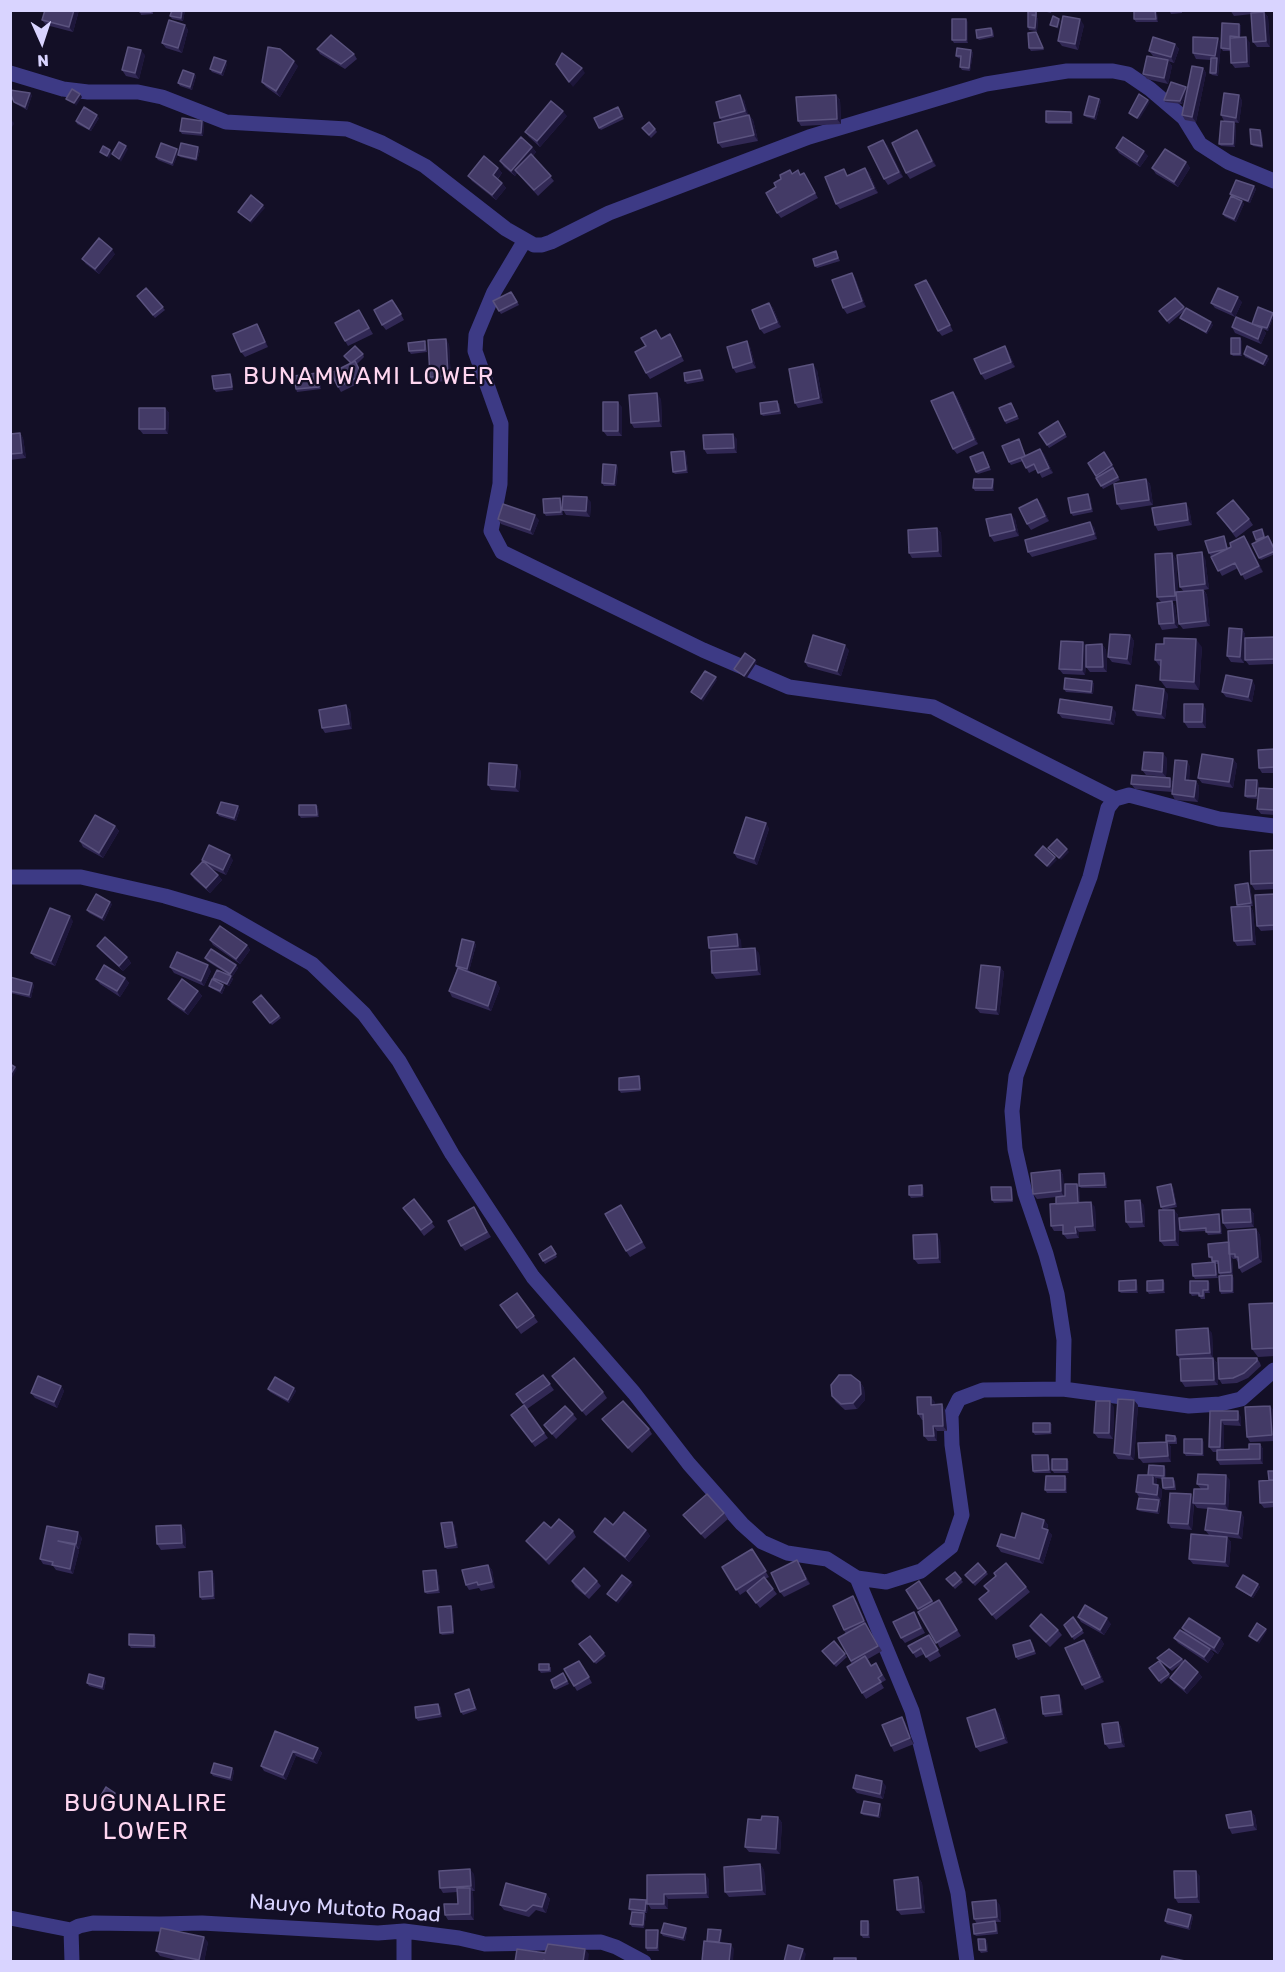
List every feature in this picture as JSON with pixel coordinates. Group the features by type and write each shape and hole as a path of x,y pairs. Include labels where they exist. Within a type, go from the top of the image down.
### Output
{"street":[{"path":"10,74 63,89 88,92 138,92 162,97 226,122 347,129 382,142 424,166 506,229 534,245 551,242 609,213 809,137 986,84 1066,71 1113,71 1128,74 1184,118 1200,144 1228,162 1275,181"},
{"path":"525,240 494,292 476,335 475,351 501,424 500,484 491,531 502,552 703,650 789,687 933,707 1115,799"},
{"path":"1063,1389 1064,1340 1057,1294 1025,1193 1015,1149 1012,1111 1016,1076 1090,877 1108,808 1115,799 1129,795 1219,819 1275,826"},
{"path":"10,877 81,877 223,912 312,964 364,1014 399,1060 452,1154 533,1277 634,1393 689,1464 734,1516 762,1542 787,1553 826,1559 857,1578 886,1582 921,1571 951,1547 962,1515 952,1445 951,1414 959,1399 983,1390 1063,1389 1189,1406 1220,1404 1241,1399 1275,1370"},
{"path":"857,1578 912,1711 958,1893 967,1962"},
{"path":"10,1918 70,1930 72,1962"},
{"name":"Nauyo Mutoto Road","path":"70,1930 93,1923 202,1923 378,1933 404,1931 459,1938 485,1944 601,1942 644,1962"},
{"path":"404,1931 404,1962"}],"building":[{"path":"45,10 74,10 69,27 42,20"},
{"path":"172,10 182,10 181,18 170,16"},
{"path":"1028,10 1036,10 1036,15 1032,15 1036,16 1035,28 1028,27"},
{"path":"1134,10 1155,10 1156,19 1134,19"},
{"path":"1264,12 1266,41 1253,42 1251,13"},
{"path":"1053,16 1059,19 1057,27 1050,25"},
{"path":"1063,16 1080,19 1075,44 1058,41"},
{"path":"952,19 966,19 966,40 952,40"},
{"path":"169,20 185,25 178,48 162,43"},
{"path":"1222,23 1239,24 1239,37 1230,36 1230,49 1221,48"},
{"path":"991,28 992,35 977,38 976,30"},
{"path":"1036,32 1043,48 1029,48 1028,33"},
{"path":"331,35 354,54 341,64 317,49"},
{"path":"1153,37 1175,44 1171,57 1149,51"},
{"path":"1193,37 1218,38 1215,56 1193,53"},
{"path":"1246,37 1247,62 1231,63 1230,38"},
{"path":"128,47 141,50 135,73 122,70"},
{"path":"268,47 280,49 294,61 276,91 262,82"},
{"path":"957,48 971,50 969,68 960,67 961,56 956,56"},
{"path":"562,53 582,68 569,82 556,64"},
{"path":"1147,56 1168,60 1164,78 1143,74"},
{"path":"214,57 226,61 221,73 210,69"},
{"path":"1211,58 1217,58 1216,73 1210,73"},
{"path":"1192,66 1203,68 1192,117 1182,115"},
{"path":"183,70 194,74 190,87 178,83"},
{"path":"1171,82 1186,87 1180,101 1164,100"},
{"path":"72,89 80,94 74,103 66,99"},
{"path":"10,90 30,93 25,107 14,102"},
{"path":"1224,93 1239,95 1236,118 1221,115"},
{"path":"1139,94 1148,100 1137,118 1129,113"},
{"path":"740,95 745,111 720,118 716,102"},
{"path":"836,95 837,119 798,121 796,97"},
{"path":"1089,96 1099,99 1094,117 1084,115"},
{"path":"551,101 563,111 537,141 525,132"},
{"path":"84,107 97,115 89,129 76,121"},
{"path":"618,107 622,116 599,128 594,118"},
{"path":"1046,111 1071,112 1071,122 1046,122"},
{"path":"749,115 754,135 718,143 714,123"},
{"path":"182,118 202,121 201,133 180,131"},
{"path":"1221,121 1234,122 1233,144 1219,144"},
{"path":"649,122 655,129 649,135 642,128"},
{"path":"1250,129 1260,130 1262,146 1251,144"},
{"path":"917,130 932,161 906,173 892,143"},
{"path":"521,137 532,147 511,171 500,161"},
{"path":"1123,137 1144,151 1137,162 1116,148"},
{"path":"883,140 899,172 884,179 868,147"},
{"path":"119,142 126,146 119,159 112,154"},
{"path":"161,143 177,149 172,163 156,157"},
{"path":"181,143 198,147 196,159 178,155"},
{"path":"103,146 110,150 107,156 100,152"},
{"path":"1165,149 1186,162 1174,182 1152,168"},
{"path":"531,154 551,176 534,190 515,170"},
{"path":"484,156 498,168 493,175 502,183 492,195 468,176"},
{"path":"865,168 874,188 836,204 825,177 844,169 847,176"},
{"path":"790,170 792,174 798,170 800,175 804,173 815,193 777,213 766,193 776,187 774,183 781,179 780,175"},
{"path":"1236,180 1254,186 1248,201 1230,194"},
{"path":"251,195 263,205 250,221 238,212"},
{"path":"1231,196 1242,201 1234,219 1223,214"},
{"path":"99,238 112,249 95,269 82,259"},
{"path":"836,251 838,258 815,266 813,259"},
{"path":"852,273 862,301 843,308 832,280"},
{"path":"926,280 950,325 938,331 915,285"},
{"path":"146,288 163,307 153,315 137,296"},
{"path":"1218,288 1238,297 1231,312 1211,303"},
{"path":"511,292 517,302 499,311 493,301"},
{"path":"1175,298 1184,307 1167,321 1159,311"},
{"path":"392,300 401,314 382,325 374,310"},
{"path":"769,303 777,322 760,329 752,310"},
{"path":"1258,307 1273,313 1267,328 1252,324"},
{"path":"1186,308 1211,322 1206,332 1180,318"},
{"path":"359,310 369,328 345,341 335,323"},
{"path":"1236,317 1262,328 1258,339 1232,327"},
{"path":"257,324 265,342 241,352 233,334"},
{"path":"656,330 661,339 670,334 681,356 646,373 635,352 646,346 641,338"},
{"path":"1231,338 1240,338 1240,354 1231,354"},
{"path":"446,339 448,376 430,377 428,340"},
{"path":"425,341 425,350 409,351 408,343"},
{"path":"747,341 752,362 733,368 727,347"},
{"path":"355,346 363,354 351,363 344,356"},
{"path":"1005,346 1011,362 981,374 974,359"},
{"path":"1247,346 1267,356 1263,364 1244,354"},
{"path":"355,361 362,375 338,387 331,373"},
{"path":"813,364 819,398 795,403 789,369"},
{"path":"700,370 702,378 685,381 684,373"},
{"path":"317,373 319,387 296,389 294,376"},
{"path":"230,374 232,387 214,389 212,376"},
{"path":"953,392 974,439 953,449 931,401"},
{"path":"657,393 659,421 631,423 629,395"},
{"path":"777,401 779,411 761,414 760,403"},
{"path":"603,402 618,402 618,431 603,431"},
{"path":"1011,403 1017,416 1005,421 999,408"},
{"path":"139,408 165,408 165,429 139,429"},
{"path":"1058,421 1065,434 1047,445 1039,433"},
{"path":"20,433 22,453 10,454 10,434"},
{"path":"733,434 734,448 704,449 703,435"},
{"path":"1019,439 1025,456 1009,462 1002,446"},
{"path":"1040,449 1049,468 1038,473 1034,464 1026,468 1021,458"},
{"path":"684,451 686,470 673,472 671,452"},
{"path":"983,452 989,467 976,472 970,457"},
{"path":"1104,452 1112,465 1096,476 1088,463"},
{"path":"603,464 616,465 614,484 602,483"},
{"path":"1113,468 1118,477 1101,486 1096,478"},
{"path":"974,479 993,479 992,488 973,488"},
{"path":"1146,479 1149,500 1117,504 1114,484"},
{"path":"1088,494 1091,509 1071,513 1068,498"},
{"path":"563,496 587,497 586,511 562,510"},
{"path":"560,498 561,512 544,513 543,499"},
{"path":"1037,499 1045,516 1027,524 1019,508"},
{"path":"1233,500 1249,519 1233,532 1217,513"},
{"path":"1186,503 1188,520 1155,525 1152,508"},
{"path":"503,504 535,515 530,530 498,519"},
{"path":"1011,514 1015,530 990,536 986,519"},
{"path":"1090,522 1094,534 1028,552 1025,540"},
{"path":"937,528 938,551 909,553 908,530"},
{"path":"1262,529 1264,537 1256,540 1253,532"},
{"path":"1224,536 1227,549 1209,553 1205,541"},
{"path":"1244,536 1259,566 1241,575 1235,563 1218,571 1211,557 1231,547 1230,543"},
{"path":"1268,536 1275,551 1259,558 1252,544"},
{"path":"1202,552 1205,584 1180,587 1177,555"},
{"path":"1172,553 1175,596 1157,597 1155,554"},
{"path":"1203,590 1206,621 1179,624 1176,592"},
{"path":"1172,601 1174,623 1159,624 1157,603"},
{"path":"1229,628 1242,629 1240,657 1227,656"},
{"path":"1110,634 1130,635 1127,659 1108,657"},
{"path":"813,635 845,645 837,671 805,662"},
{"path":"1275,637 1275,659 1245,660 1245,638"},
{"path":"1164,638 1196,639 1194,682 1160,680 1161,660 1155,660 1156,644 1164,644"},
{"path":"1061,641 1083,642 1082,670 1059,669"},
{"path":"1102,644 1103,667 1086,667 1086,645"},
{"path":"745,653 755,660 744,676 734,669"},
{"path":"705,671 716,677 701,699 691,692"},
{"path":"1226,675 1252,680 1248,697 1222,692"},
{"path":"1065,678 1092,681 1091,692 1064,689"},
{"path":"1136,685 1164,689 1161,714 1133,710"},
{"path":"1060,699 1112,707 1110,720 1058,713"},
{"path":"1184,704 1203,704 1202,722 1184,722"},
{"path":"346,705 349,724 322,728 319,710"},
{"path":"1275,749 1275,767 1259,768 1258,750"},
{"path":"1144,752 1163,753 1162,772 1142,770"},
{"path":"1202,754 1233,759 1229,782 1198,778"},
{"path":"1175,760 1187,761 1185,780 1196,781 1194,797 1172,794"},
{"path":"489,763 517,765 515,787 488,785"},
{"path":"1132,775 1170,778 1170,787 1131,784"},
{"path":"1246,780 1257,780 1256,796 1245,796"},
{"path":"1259,788 1275,789 1274,810 1257,809"},
{"path":"221,802 238,806 234,818 217,813"},
{"path":"299,805 316,805 317,815 299,815"},
{"path":"95,815 115,826 99,853 80,841"},
{"path":"746,817 766,823 754,859 734,853"},
{"path":"1057,839 1067,849 1059,858 1048,848"},
{"path":"209,845 230,855 223,870 202,860"},
{"path":"1043,846 1055,857 1047,866 1035,855"},
{"path":"1275,850 1275,883 1251,884 1250,851"},
{"path":"203,861 218,875 206,888 191,874"},
{"path":"1248,883 1251,903 1237,905 1235,885"},
{"path":"96,894 110,902 102,918 87,910"},
{"path":"1275,894 1275,925 1257,926 1255,895"},
{"path":"1250,906 1252,940 1234,941 1231,907"},
{"path":"50,908 70,916 51,961 31,953"},
{"path":"220,926 247,945 236,959 210,940"},
{"path":"737,934 738,946 709,948 708,937"},
{"path":"105,937 127,957 119,966 97,946"},
{"path":"462,939 474,942 467,969 456,966"},
{"path":"755,948 757,970 712,973 711,951"},
{"path":"211,949 236,965 230,974 205,958"},
{"path":"177,952 208,965 201,981 170,967"},
{"path":"104,965 125,978 117,991 96,979"},
{"path":"981,965 1000,967 996,1010 976,1008"},
{"path":"458,968 496,982 488,1006 449,991"},
{"path":"217,970 231,976 227,984 213,978"},
{"path":"10,977 32,983 29,995 10,991"},
{"path":"182,979 198,991 184,1010 168,999"},
{"path":"212,979 223,985 220,991 209,986"},
{"path":"261,995 279,1016 270,1023 253,1002"},
{"path":"10,1064 15,1067 10,1075"},
{"path":"639,1076 640,1089 619,1090 619,1078"},
{"path":"1060,1170 1061,1191 1033,1194 1031,1173"},
{"path":"1104,1173 1105,1185 1079,1186 1079,1174"},
{"path":"1065,1184 1077,1184 1078,1203 1056,1204 1056,1197 1065,1196"},
{"path":"1171,1184 1175,1204 1161,1207 1157,1187"},
{"path":"922,1185 922,1195 909,1195 909,1186"},
{"path":"991,1187 1011,1187 1012,1200 992,1200"},
{"path":"414,1199 432,1222 421,1230 403,1208"},
{"path":"1140,1200 1142,1222 1126,1222 1125,1201"},
{"path":"1091,1202 1093,1226 1075,1227 1076,1233 1063,1234 1063,1225 1051,1226 1050,1204"},
{"path":"621,1205 642,1242 626,1251 605,1214"},
{"path":"474,1207 487,1232 461,1246 448,1221"},
{"path":"1250,1209 1251,1222 1223,1223 1222,1210"},
{"path":"1159,1210 1174,1210 1175,1240 1160,1241"},
{"path":"1219,1214 1220,1232 1206,1232 1206,1228 1180,1230 1179,1218"},
{"path":"1256,1229 1258,1257 1239,1268 1238,1257 1235,1257 1235,1254 1229,1254 1228,1231"},
{"path":"937,1234 938,1258 914,1259 913,1235"},
{"path":"1229,1242 1231,1272 1219,1273 1218,1261 1212,1261 1212,1257 1209,1257 1208,1244"},
{"path":"551,1246 556,1254 543,1261 539,1254"},
{"path":"1215,1262 1216,1275 1193,1276 1192,1264"},
{"path":"1232,1275 1232,1291 1220,1291 1219,1276"},
{"path":"1136,1280 1136,1290 1119,1291 1119,1281"},
{"path":"1163,1280 1163,1290 1147,1291 1147,1281"},
{"path":"1190,1281 1208,1281 1208,1290 1203,1290 1203,1296 1199,1296 1199,1293 1190,1293"},
{"path":"517,1293 534,1316 517,1328 500,1305"},
{"path":"1275,1303 1275,1348 1252,1349 1249,1304"},
{"path":"1208,1328 1210,1353 1177,1355 1176,1330"},
{"path":"574,1358 603,1392 582,1411 552,1376"},
{"path":"1213,1358 1214,1380 1181,1381 1180,1359"},
{"path":"1218,1358 1257,1358 1257,1361 1244,1373 1233,1378 1219,1379"},
{"path":"543,1375 550,1384 523,1403 516,1394"},
{"path":"839,1375 851,1375 860,1382 861,1394 853,1403 841,1404 832,1396 831,1385"},
{"path":"38,1376 61,1386 54,1402 31,1393"},
{"path":"275,1377 294,1388 288,1400 268,1389"},
{"path":"917,1397 931,1397 931,1405 942,1404 943,1426 933,1426 934,1436 924,1436 923,1414 918,1414"},
{"path":"1118,1399 1134,1400 1130,1455 1114,1453"},
{"path":"623,1401 649,1429 628,1448 602,1419"},
{"path":"1096,1401 1110,1401 1109,1433 1094,1433"},
{"path":"524,1405 544,1433 532,1442 511,1415"},
{"path":"565,1406 573,1414 552,1434 544,1425"},
{"path":"1270,1406 1272,1435 1247,1437 1245,1407"},
{"path":"1210,1411 1238,1411 1238,1420 1221,1420 1220,1447 1209,1447"},
{"path":"1033,1423 1050,1423 1050,1432 1033,1432"},
{"path":"1166,1435 1175,1436 1175,1441 1166,1441"},
{"path":"1184,1439 1202,1439 1202,1454 1184,1453"},
{"path":"1167,1442 1168,1456 1139,1458 1138,1443"},
{"path":"1249,1444 1260,1444 1260,1459 1217,1460 1217,1450 1249,1449"},
{"path":"1032,1455 1048,1455 1049,1470 1033,1471"},
{"path":"1052,1459 1067,1459 1067,1470 1052,1470"},
{"path":"1149,1465 1164,1466 1164,1476 1148,1475"},
{"path":"1268,1471 1275,1471 1275,1480 1269,1480"},
{"path":"1198,1474 1226,1475 1225,1504 1193,1503 1194,1489 1208,1489 1208,1485 1197,1484"},
{"path":"1138,1475 1153,1475 1153,1484 1158,1485 1157,1495 1136,1492"},
{"path":"1046,1476 1065,1476 1065,1490 1045,1490"},
{"path":"1162,1478 1173,1478 1174,1487 1163,1488"},
{"path":"1274,1480 1274,1502 1260,1503 1259,1481"},
{"path":"1170,1493 1191,1494 1188,1524 1168,1523"},
{"path":"707,1494 724,1513 701,1534 683,1515"},
{"path":"1139,1498 1159,1500 1157,1511 1137,1509"},
{"path":"1208,1508 1241,1512 1238,1534 1205,1530"},
{"path":"624,1512 646,1530 625,1557 594,1532 605,1518 613,1525"},
{"path":"1022,1513 1044,1520 1042,1528 1048,1530 1039,1559 997,1546 1001,1534 1015,1538"},
{"path":"559,1519 573,1531 546,1560 526,1541 544,1522 551,1528"},
{"path":"452,1522 456,1545 445,1547 441,1523"},
{"path":"181,1525 182,1543 157,1544 156,1526"},
{"path":"47,1526 78,1532 76,1544 58,1541 75,1545 70,1569 52,1565 53,1562 40,1559"},
{"path":"1191,1534 1227,1537 1225,1562 1189,1559"},
{"path":"752,1549 766,1571 736,1590 722,1567"},
{"path":"797,1560 806,1579 780,1592 771,1573"},
{"path":"978,1563 986,1572 973,1583 965,1575"},
{"path":"1006,1563 1026,1587 992,1615 979,1599 989,1591 984,1586"},
{"path":"488,1565 492,1582 466,1585 462,1570"},
{"path":"584,1568 597,1581 585,1594 572,1581"},
{"path":"436,1570 438,1590 425,1592 423,1571"},
{"path":"212,1571 213,1596 200,1597 199,1572"},
{"path":"955,1572 961,1579 953,1586 946,1579"},
{"path":"622,1575 631,1582 616,1601 607,1594"},
{"path":"1243,1575 1258,1584 1251,1596 1236,1587"},
{"path":"764,1577 773,1589 756,1603 747,1591"},
{"path":"919,1581 932,1601 918,1609 906,1590"},
{"path":"853,1596 864,1621 844,1630 833,1606"},
{"path":"939,1600 957,1630 936,1643 918,1612"},
{"path":"1085,1605 1107,1618 1100,1630 1078,1617"},
{"path":"451,1606 453,1632 440,1633 438,1607"},
{"path":"914,1612 921,1628 901,1638 893,1622"},
{"path":"1041,1614 1058,1630 1046,1642 1030,1626"},
{"path":"1073,1617 1082,1630 1072,1637 1064,1625"},
{"path":"1189,1618 1220,1638 1214,1648 1182,1628"},
{"path":"865,1623 878,1646 851,1661 838,1638"},
{"path":"1257,1623 1266,1629 1257,1641 1249,1636"},
{"path":"1180,1630 1210,1649 1204,1657 1174,1638"},
{"path":"129,1634 154,1635 154,1646 129,1645"},
{"path":"929,1635 938,1650 926,1657 921,1648 913,1653 908,1646"},
{"path":"590,1636 604,1653 594,1662 579,1644"},
{"path":"1030,1640 1034,1651 1016,1657 1013,1645"},
{"path":"1084,1640 1100,1677 1082,1685 1065,1648"},
{"path":"834,1641 845,1654 834,1664 822,1651"},
{"path":"1169,1649 1182,1659 1170,1668 1157,1658"},
{"path":"865,1656 871,1666 876,1663 882,1675 878,1678 881,1682 862,1693 847,1667"},
{"path":"1185,1660 1198,1672 1184,1689 1170,1678"},
{"path":"579,1661 589,1677 574,1686 564,1669"},
{"path":"1159,1661 1169,1674 1159,1681 1149,1668"},
{"path":"539,1664 549,1664 549,1670 539,1670"},
{"path":"563,1673 567,1681 554,1688 551,1680"},
{"path":"89,1674 104,1678 102,1687 87,1683"},
{"path":"469,1689 475,1708 461,1712 455,1694"},
{"path":"1059,1695 1061,1712 1043,1714 1041,1697"},
{"path":"438,1704 440,1714 416,1718 415,1707"},
{"path":"995,1709 1004,1738 976,1747 967,1718"},
{"path":"902,1717 910,1738 891,1746 882,1725"},
{"path":"1118,1722 1121,1742 1105,1744 1102,1724"},
{"path":"275,1731 318,1748 313,1759 293,1751 283,1775 261,1766"},
{"path":"214,1763 232,1768 230,1778 211,1773"},
{"path":"856,1775 882,1781 880,1794 853,1788"},
{"path":"106,1787 115,1793 108,1804 99,1799"},
{"path":"864,1801 880,1804 878,1816 861,1813"},
{"path":"1251,1811 1253,1825 1229,1828 1226,1815"},
{"path":"762,1816 778,1817 776,1849 745,1847 748,1819 761,1820"},
{"path":"760,1864 762,1890 725,1892 724,1867"},
{"path":"470,1869 471,1886 440,1888 439,1871"},
{"path":"1174,1871 1196,1871 1197,1897 1175,1898"},
{"path":"705,1874 706,1893 664,1894 664,1904 647,1904 647,1875"},
{"path":"918,1877 921,1908 897,1910 894,1880"},
{"path":"506,1883 546,1894 542,1907 533,1905 526,1911 500,1905"},
{"path":"457,1888 470,1888 470,1914 445,1915 444,1904 458,1904"},
{"path":"630,1899 646,1900 645,1911 629,1909"},
{"path":"996,1900 997,1917 974,1919 972,1902"},
{"path":"1168,1909 1191,1915 1188,1927 1165,1921"},
{"path":"632,1912 644,1913 643,1925 630,1924"},
{"path":"861,1921 868,1921 868,1935 861,1935"},
{"path":"995,1921 996,1931 974,1934 973,1924"},
{"path":"664,1923 686,1928 683,1938 661,1933"},
{"path":"161,1928 204,1937 199,1960 156,1951"},
{"path":"708,1929 721,1930 719,1942 707,1941"},
{"path":"646,1930 658,1930 657,1948 646,1948"},
{"path":"978,1939 985,1939 986,1950 979,1950"},
{"path":"704,1941 731,1944 729,1962 702,1961"},
{"path":"548,1944 585,1949 583,1962 515,1962 517,1949 545,1953"},
{"path":"788,1945 803,1949 799,1962 784,1962"},
{"path":"1162,1956 1185,1961 1185,1962 1160,1962"},
{"path":"834,1958 856,1958 856,1962 834,1962"}],"district":[{"name":"BUNAMWAMI LOWER","path":"369,377"},
{"name":"BUGUNALIRE LOWER","path":"146,1818"}]}
